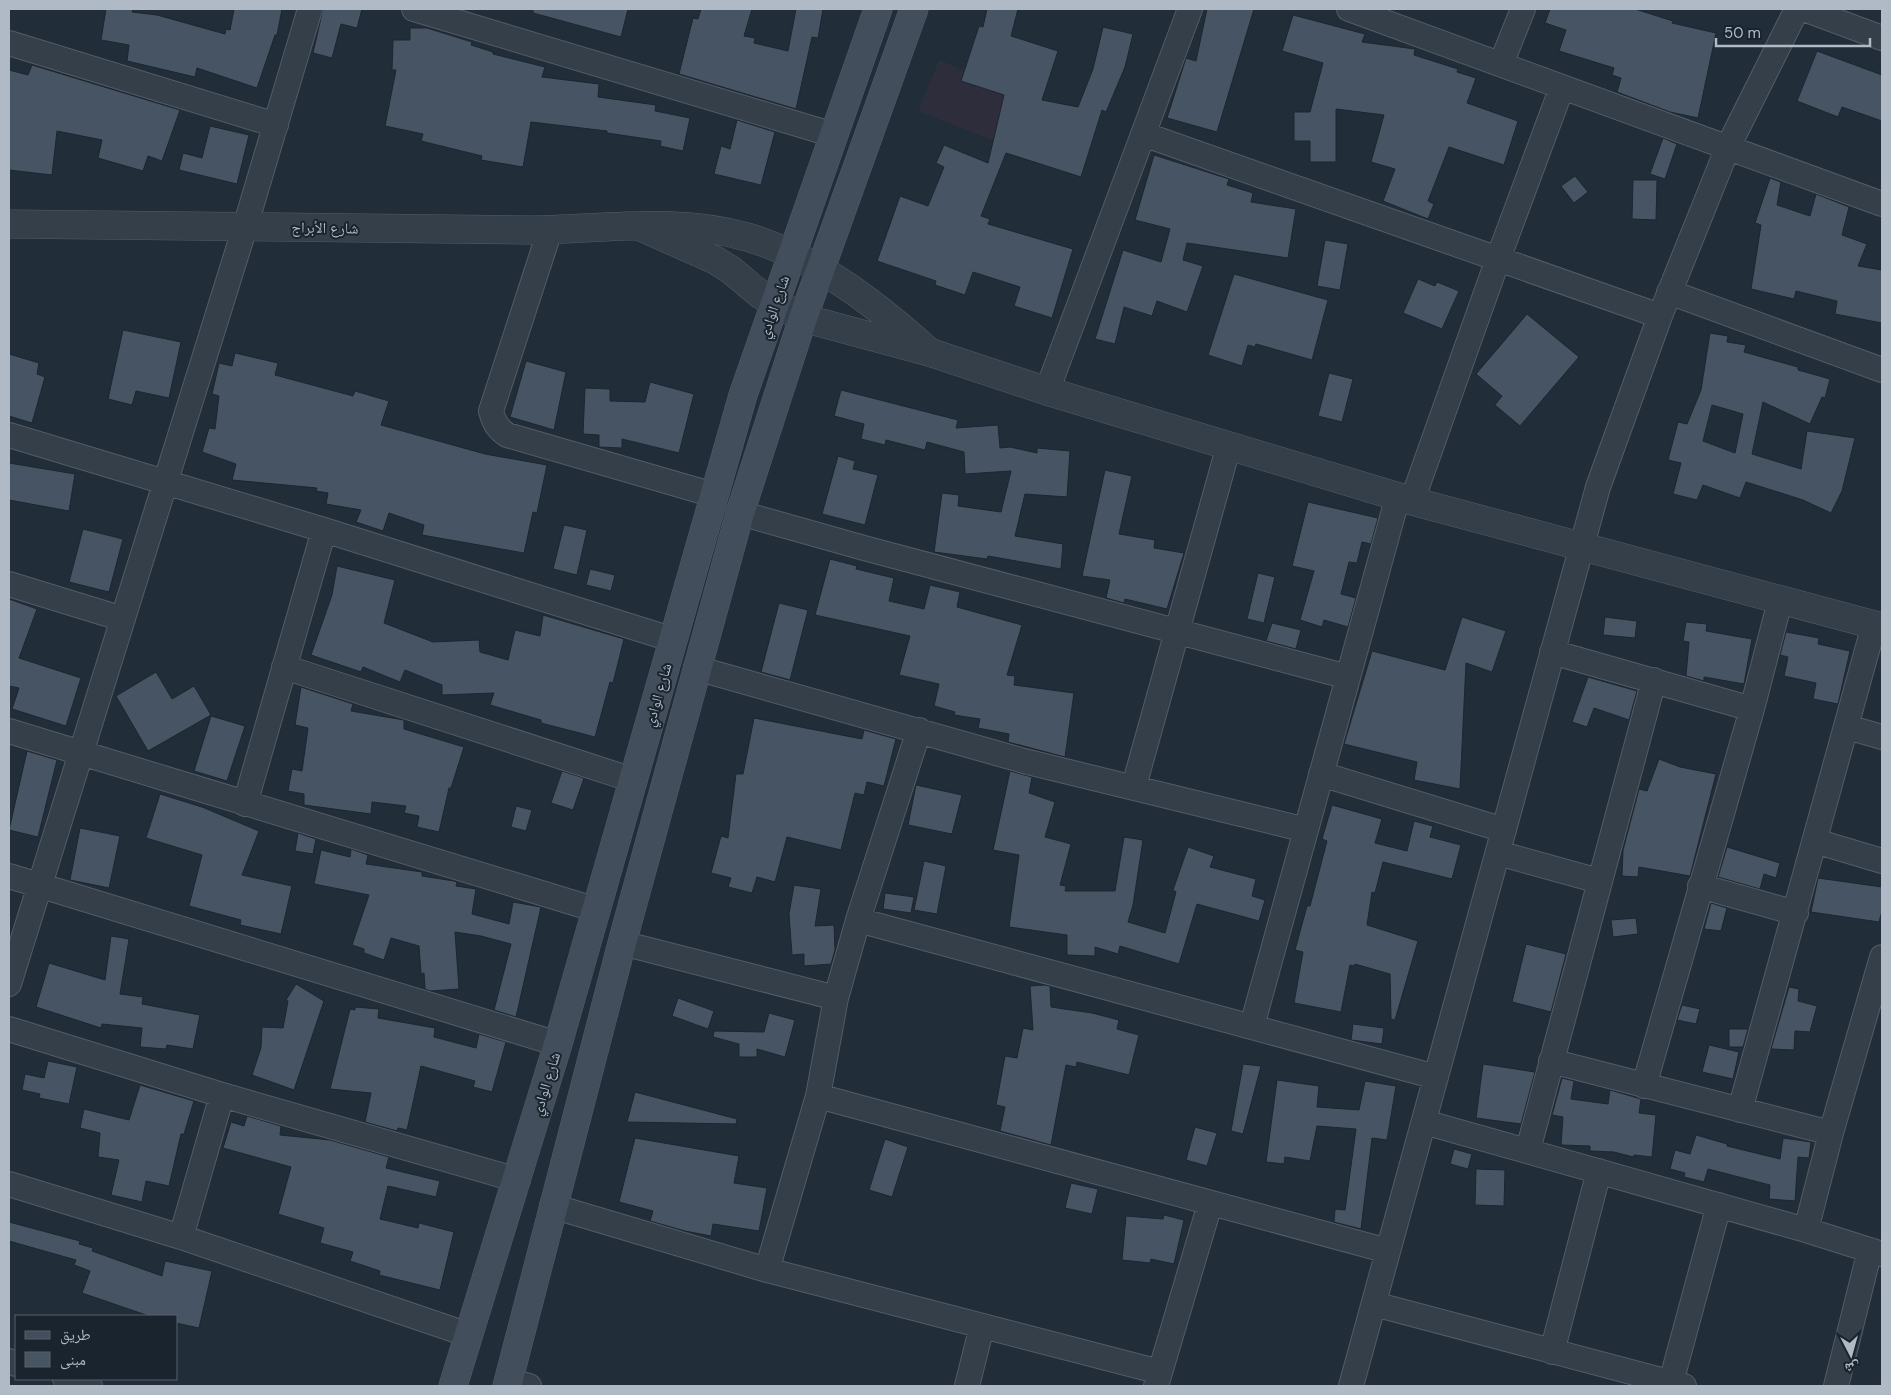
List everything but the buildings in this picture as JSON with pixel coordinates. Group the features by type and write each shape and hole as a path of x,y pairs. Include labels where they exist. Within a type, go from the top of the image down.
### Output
{"main road":[{"name":"شارع الوادي","path":"453,1386 518,1180 558,1044 743,395 878,9"},
{"name":"شارع الوادي","path":"515,1384 552,1206 696,668 740,513 803,318 914,9"}],"street":[{"path":"9,984 245,227 310,9"},
{"path":"414,9 834,135"},
{"path":"1047,392 1190,9"},
{"path":"1501,64 1523,9"},
{"path":"1352,1386 1580,547 1598,487 1669,292 1728,146 1797,9"},
{"path":"1804,9 1882,38"},
{"path":"1354,10 1882,204"},
{"path":"9,43 276,124"},
{"path":"1252,1026 1348,677 1405,498 1498,259 1562,87"},
{"path":"1143,134 1660,316"},
{"name":"شارع الأبراج","path":"9,224 550,230 675,226 724,232 747,237 792,255 821,270 886,314 929,352"},
{"path":"641,227 715,260 732,270 775,304 803,318 929,352 1047,392 1405,498 1580,547 1878,626 1847,727 1740,1110"},
{"path":"550,230 490,411 494,422 499,430 507,434 714,495"},
{"path":"1669,292 1882,370"},
{"path":"9,435 324,530 674,640"},
{"path":"1134,786 1229,445"},
{"path":"740,513 1348,677"},
{"path":"245,804 324,530"},
{"path":"9,584 123,619"},
{"path":"1644,1086 1752,709 1780,601"},
{"path":"1552,652 1752,709"},
{"path":"284,667 634,780"},
{"path":"696,668 1024,761 1134,786 1306,830"},
{"path":"1528,1150 1654,680"},
{"path":"1847,727 1882,737"},
{"path":"767,1270 818,1096 836,998 858,920 919,730"},
{"path":"9,731 597,910"},
{"path":"1321,774 1504,830"},
{"path":"1815,841 1882,861"},
{"path":"1498,853 1599,881"},
{"path":"9,876 558,1044"},
{"path":"1700,886 1796,913"},
{"path":"858,920 1252,1026 1436,1078"},
{"path":"622,943 836,998"},
{"path":"1806,1230 1831,1133 1882,960"},
{"path":"9,1028 222,1095 518,1180"},
{"path":"1551,1061 1831,1133"},
{"path":"181,1237 222,1095"},
{"path":"818,1096 1388,1251"},
{"path":"1424,1122 1528,1150 1876,1252 1836,1386"},
{"path":"1552,1352 1599,1171"},
{"path":"9,1184 181,1237 469,1335"},
{"path":"552,1206 767,1270 982,1326 1158,1379 1210,1204"},
{"path":"1374,1304 1675,1385 1719,1205"},
{"path":"967,1386 982,1326"},
{"path":"69,1380 90,1386"}],"shaded area":[{"path":"939,60 1029,96 1009,147 918,111"}]}
